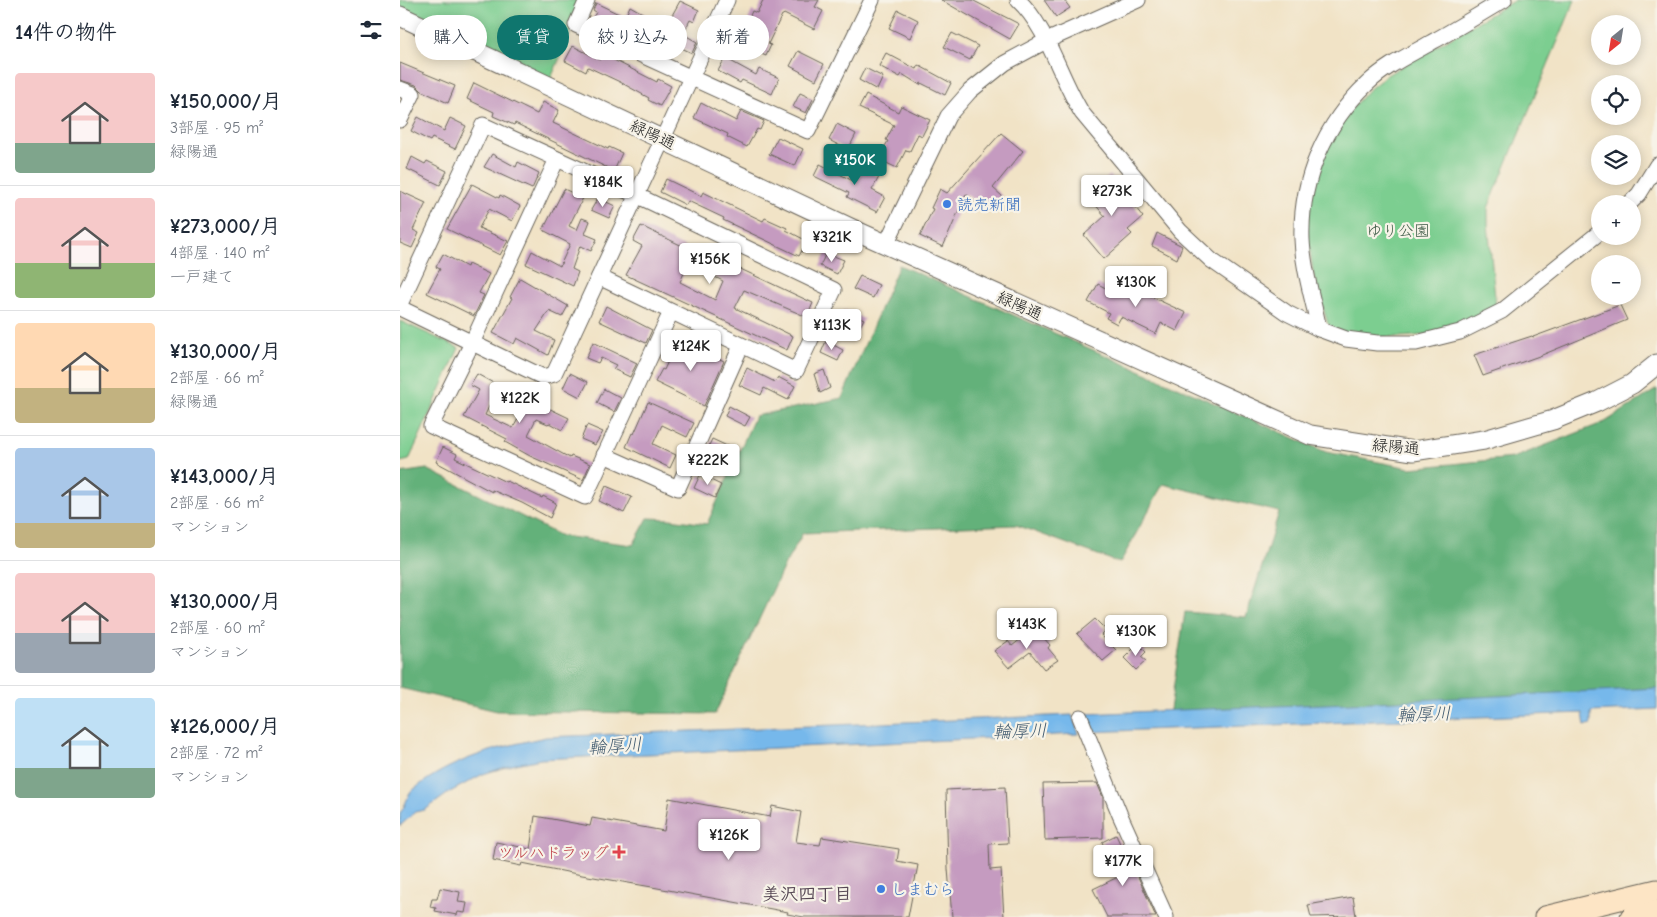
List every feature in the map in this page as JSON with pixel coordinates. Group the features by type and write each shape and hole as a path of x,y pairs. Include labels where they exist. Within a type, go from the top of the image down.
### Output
{"main road":[{"path":"1545,917 1657,890"},
{"path":"1631,917 1657,911"}],"street":[{"path":"587,0 576,25 808,131 872,0"},
{"path":"599,277 796,371 834,290 636,195 483,125 400,306 543,377 554,374 599,277 636,195 662,138 728,0"},
{"path":"1018,0 1026,7 1046,41 1071,95 1082,113 1180,231 1211,260 1287,312 1319,329 1346,339 1377,343 1416,343 1460,332 1502,311 1591,239"},
{"path":"886,244 948,116 970,91 1005,63 1046,41 1138,0"},
{"path":"1319,329 1307,274 1302,239 1304,200 1311,170 1323,140 1342,112 1368,82 1398,60 1504,0"},
{"name":"緑陽通","path":"400,16 886,244 1310,435 1413,451 1484,440 1553,420 1596,402 1632,384 1657,364"},
{"path":"400,89 412,94 400,120"},
{"path":"557,158 472,343 431,426 585,497 671,312"},
{"path":"1638,195 1657,165"},
{"path":"604,455 678,488 742,346"},
{"path":"1080,717 1166,917"}],"green space":[{"path":"400,0 585,0 569,37 569,15 497,15 497,60 559,60 548,85 487,57 487,15 415,15 415,23 400,16"},
{"name":"ゆり公園","path":"1515,0 1575,0 1488,208 1496,308 1462,326 1435,333 1406,337 1376,337 1334,329 1328,324 1314,278 1307,231 1310,200 1327,147 1347,114 1367,91 1387,75"},
{"path":"899,265 1326,452 1410,468 1513,458 1605,422 1657,389 1657,695 1169,716 1185,612 1246,617 1279,512 1163,484 1120,563 1016,525 803,533 784,566 715,714 497,711 400,688 400,473 427,469 561,536 633,545 648,518 707,524 755,416 842,398"},
{"path":"400,321 459,348 409,460 400,462"}],"water":[{"name":"輪厚川","path":"1657,688 1657,709 1591,712 1591,724 1585,726 1583,713 1090,732 1083,714 1396,701"},
{"name":"輪厚川","path":"1072,715 1079,734 541,759 483,774 450,792 425,810 415,812 400,826 400,813 409,795 428,779 459,762 493,750 546,737"}],"building":[{"path":"763,0 819,0 815,7 823,11 814,29 784,14 782,15 769,42 769,15 750,15 752,11 757,13"},
{"path":"941,0 972,0 1019,24 1010,39"},
{"path":"1044,0 1064,0 1070,8 1056,17"},
{"path":"680,1 699,10 694,22 690,20 687,26 687,15 672,15"},
{"path":"596,3 621,15 594,15 596,12 593,10"},
{"path":"630,6 646,15 626,15"},
{"path":"898,10 918,20 910,38 889,28"},
{"path":"952,33 978,46 970,60 944,47"},
{"path":"687,36 697,42 692,53 687,51"},
{"path":"573,46 579,49 579,60 614,60 657,82 658,79 671,86 660,106 620,82 588,67 586,72 565,61 569,60 569,54"},
{"path":"798,51 824,64 816,80 790,66"},
{"path":"886,53 916,69 918,65 951,83 945,95 921,83 920,85 902,74 900,77 879,66"},
{"path":"724,60 729,60 756,75 759,69 779,78 772,94 742,80 740,83 718,71"},
{"path":"400,63 455,86 448,103 422,91 416,85 400,80"},
{"path":"865,68 883,77 877,90 859,80"},
{"path":"474,83 537,114 543,102 559,110 553,123 608,149 609,147 622,153 614,171 515,123 514,125 493,116 494,112 467,99"},
{"path":"800,93 813,99 806,113 793,107"},
{"path":"866,95 898,112 901,106 930,120 922,136 918,134 910,151 906,150 897,168 878,159 894,125 859,108"},
{"path":"701,103 736,121 741,111 764,121 760,130 757,129 747,147 727,137 728,134 694,118"},
{"path":"418,117 444,131 450,118 466,126 455,149 432,138 430,141 411,131"},
{"path":"837,124 856,134 848,150 829,140"},
{"path":"1001,133 1023,151 993,188 1002,196 988,212 966,194 943,247 920,236 940,189 947,193"},
{"path":"778,137 803,149 795,166 769,154"},
{"path":"492,154 516,167 518,162 539,173 532,189 484,167"},
{"path":"412,157 425,164 427,161 447,171 440,185 407,169"},
{"path":"820,164 855,182 862,168 879,177 872,190 885,197 877,212 847,197 849,193 814,176"},
{"path":"1110,175 1143,217 1128,230 1132,234 1104,259 1084,235 1105,216 1087,195"},
{"path":"666,179 701,196 703,192 763,221 765,218 787,228 786,230 807,241 799,256 688,201 686,205 660,192"},
{"path":"472,184 499,198 500,195 520,206 512,221 489,209 479,228 508,241 500,255 447,229"},
{"path":"564,189 583,198 569,226 577,230 582,218 590,221 585,234 597,239 591,251 580,246 572,269 578,272 573,286 526,264 532,251 560,266 570,244 543,230"},
{"path":"400,191 426,203 413,230 419,233 412,248 400,243"},
{"path":"598,198 615,206 609,218 591,210"},
{"path":"641,226 701,255 703,253 732,265 813,303 807,317 744,290 735,308 793,336 787,350 626,275 642,246 633,241","holes":["688,264 723,281 715,300 680,282"]},
{"path":"1157,233 1182,246 1177,259 1152,246"},
{"path":"826,253 844,260 837,274 820,266"},
{"path":"443,254 467,267 468,264 489,274 479,293 484,295 474,316 427,293 440,269 436,267"},
{"path":"860,276 879,285 873,298 853,289"},
{"path":"520,278 568,306 562,317 549,311 536,331 554,340 548,355 517,338 514,344 493,333 512,298 510,297"},
{"path":"1120,282 1186,313 1177,331 1161,323 1156,334 1121,317 1117,324 1106,318 1109,313 1088,302 1098,284 1115,293"},
{"path":"1620,305 1627,320 1542,355 1483,376 1474,355 1533,337"},
{"path":"606,306 652,330 646,343 599,321"},
{"path":"845,310 864,319 857,332 838,323"},
{"path":"678,339 724,361 704,406 655,382 662,369 664,370"},
{"path":"826,341 843,350 838,361 821,353"},
{"path":"593,342 637,363 630,377 613,369 616,365 601,358 598,363 586,358"},
{"path":"747,368 775,382 778,377 795,386 788,400 764,388 761,395 739,385"},
{"path":"824,370 830,388 820,393 814,374"},
{"path":"570,373 588,382 580,397 563,388"},
{"path":"477,374 506,390 569,418 562,430 536,419 528,435 570,458 571,456 590,464 583,480 530,456 505,442 507,439 464,417 479,390 470,385","holes":["494,396 523,410 513,428 485,415"]},
{"path":"604,389 621,398 614,412 597,403"},
{"path":"648,402 694,423 687,437 662,425 653,444 676,455 670,468 626,447"},
{"path":"729,406 750,417 745,426 725,416"},
{"path":"587,425 603,432 595,445 581,439"},
{"path":"712,439 738,451 731,464 706,452"},
{"path":"443,447 457,454 455,458 556,503 550,518 522,503 492,490 492,492 436,462"},
{"path":"700,475 721,485 715,498 694,488"},
{"path":"606,486 632,497 624,513 599,501"},
{"path":"1095,619 1106,630 1101,635 1116,650 1103,661 1077,634"},
{"path":"1035,628 1050,645 1048,648 1058,660 1044,669 1030,652 1009,668 994,651 1008,641 1012,646"},
{"path":"1138,644 1146,652 1141,657 1146,661 1136,670 1124,658"},
{"path":"1097,783 1103,797 1103,838 1045,840 1043,784"},
{"path":"1005,787 1008,843 989,844 990,870 1001,869 1004,917 952,917 948,869 946,790"},
{"path":"669,798 770,817 772,806 801,812 796,842 820,845 822,837 899,849 897,861 918,865 908,917 804,917 787,914 788,912 522,863 521,866 493,860 496,842 530,849 535,816 590,826 592,818 664,831"},
{"path":"1116,835 1133,871 1135,870 1156,917 1107,917 1093,889 1118,877 1102,842"},
{"path":"440,888 460,892 458,902 467,903 465,913 458,912 457,915 435,911 436,908 430,907 432,899 437,899"},
{"path":"1353,897 1356,916 1311,917 1308,905"}],"place":[{"name":"読売新聞","path":"947,204"},
{"name":"ツルハドラッグ","path":"619,852"},
{"name":"しまむら","path":"881,889"}],"district":[{"name":"美沢四丁目","path":"807,894"}]}
